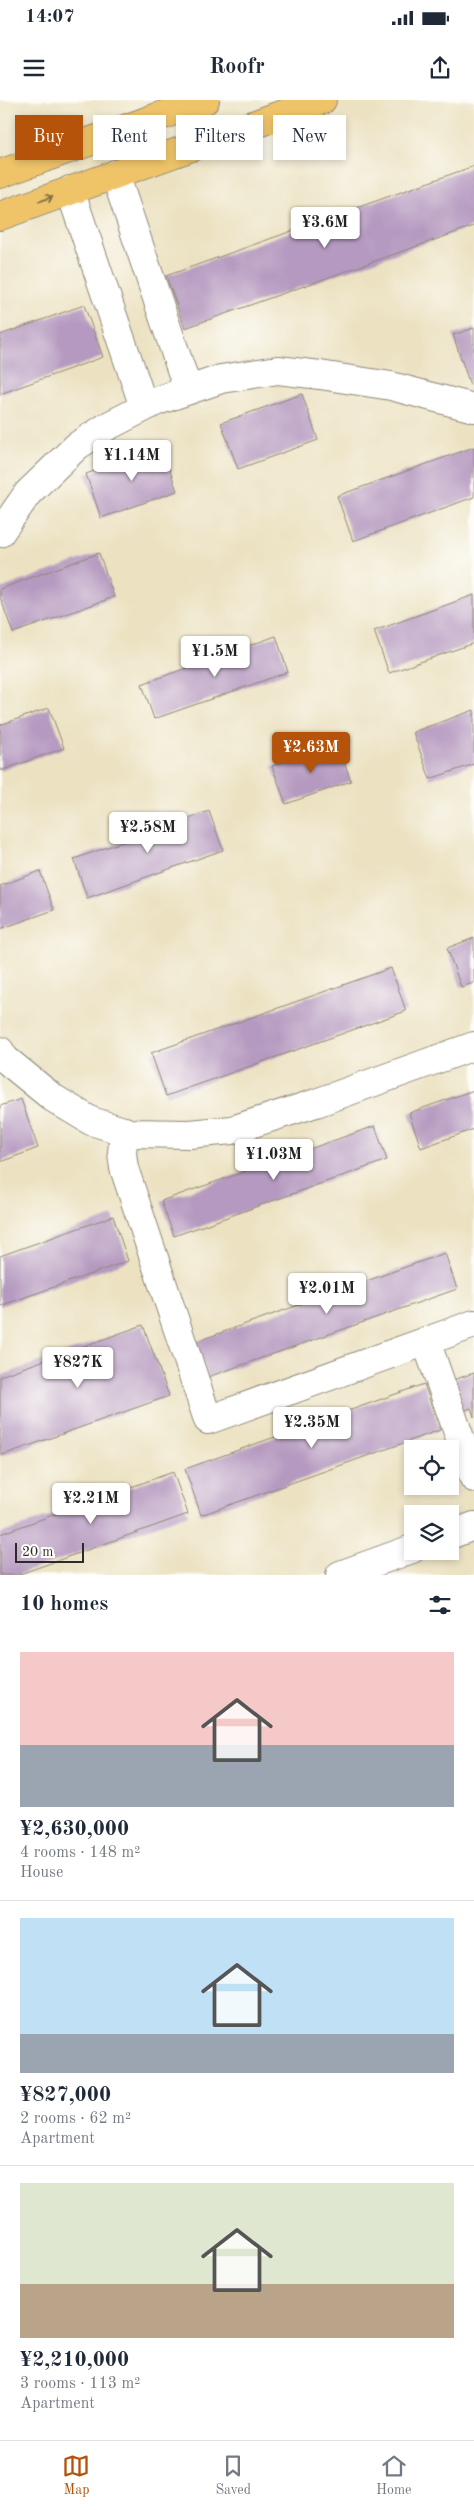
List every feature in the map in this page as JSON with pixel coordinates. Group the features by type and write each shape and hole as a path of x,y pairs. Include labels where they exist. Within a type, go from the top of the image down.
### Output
{"main road":[{"path":"0,174 204,100"},
{"path":"0,216 322,100"}],"street":[{"path":"115,174 188,390"},
{"path":"70,190 144,407"},
{"path":"0,533 28,494 77,446 108,426 144,407 221,379 278,370 391,386 474,408"},
{"path":"0,1051 5,1059 53,1098 91,1121 124,1132 190,1134 232,1130 316,1104 474,1046"},
{"path":"124,1132 122,1153 124,1168 208,1420 474,1324"},
{"path":"426,1342 474,1478"},
{"path":"459,1532 474,1526"},
{"path":"340,1575 404,1552"}],"building":[{"path":"474,166 474,226 185,328 166,276"},
{"path":"84,305 103,357 0,394 0,335"},
{"path":"474,328 474,383 470,385 453,335"},
{"path":"302,394 318,440 238,469 221,423"},
{"path":"162,447 177,491 101,518 86,474"},
{"path":"474,447 474,497 353,541 337,496"},
{"path":"99,553 114,597 13,633 0,597 0,589"},
{"path":"474,595 474,643 389,673 374,631"},
{"path":"276,636 288,672 154,719 142,684"},
{"path":"49,708 64,748 0,771 0,725"},
{"path":"474,710 474,764 430,779 413,732"},
{"path":"337,743 351,781 286,804 272,766"},
{"path":"209,811 223,850 87,898 74,859"},
{"path":"40,871 54,910 0,929 0,886"},
{"path":"474,938 474,983 461,987 447,948"},
{"path":"391,968 406,1011 166,1096 151,1053"},
{"path":"474,1090 474,1129 421,1148 409,1113"},
{"path":"21,1099 38,1148 0,1162 0,1106"},
{"path":"375,1126 387,1160 174,1236 161,1201"},
{"path":"113,1216 128,1261 0,1306 0,1256"},
{"path":"445,1253 457,1289 208,1377 195,1342"},
{"path":"143,1325 169,1396 0,1456 0,1376"},
{"path":"474,1373 474,1417 471,1408 461,1412 450,1381"},
{"path":"424,1384 440,1430 412,1440 404,1440 404,1443 201,1515 185,1469"},
{"path":"173,1472 188,1514 17,1575 0,1575 0,1534"}]}
